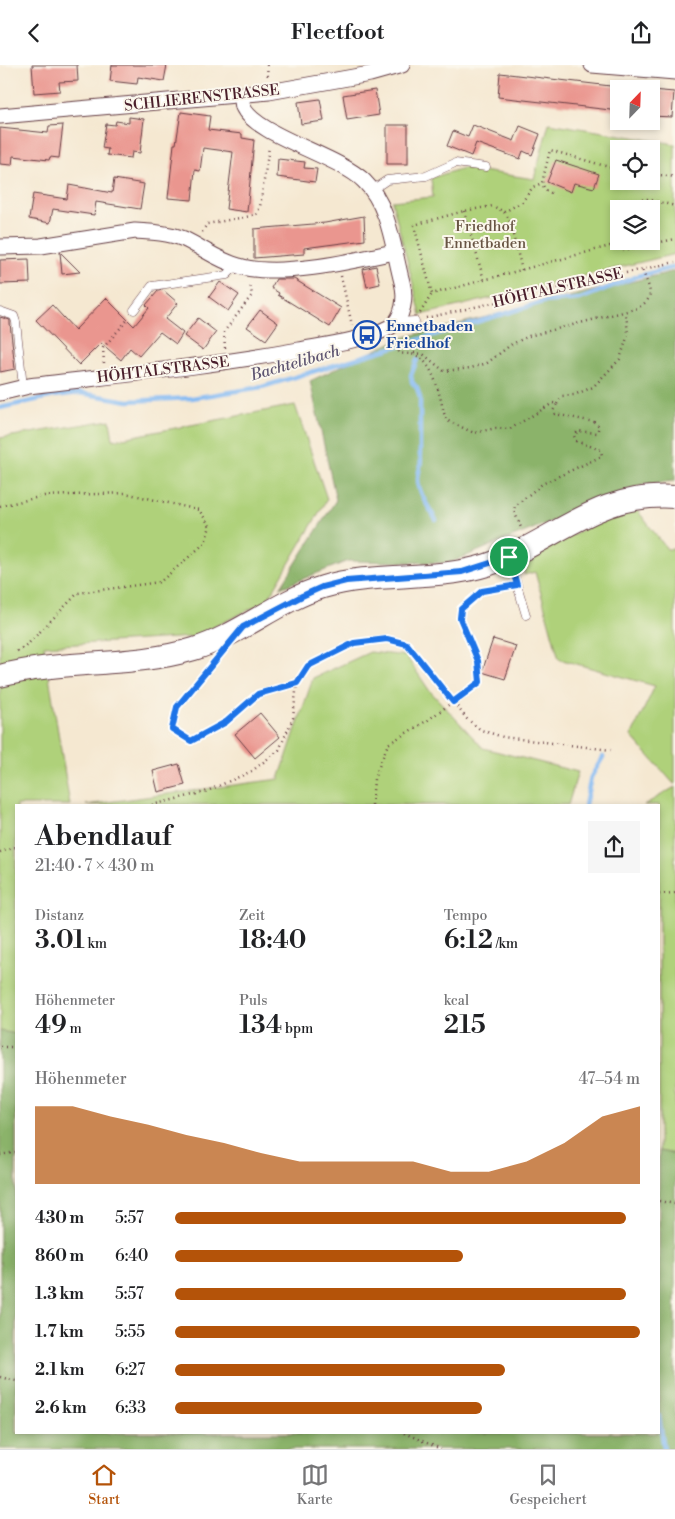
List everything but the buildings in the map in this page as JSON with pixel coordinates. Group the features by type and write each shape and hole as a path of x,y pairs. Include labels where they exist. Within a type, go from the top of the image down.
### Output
{"main road":[{"path":"4,667 39,668 175,653 217,640 322,587 367,578 462,572 509,557 592,511 621,501 646,497 675,497"}],"street":[{"name":"SCHLIERENSTRASSE","path":"0,116 242,96 370,74 402,65"},
{"path":"592,65 675,72"},
{"path":"242,96 243,107 252,118 271,130 342,165 357,175 372,190 384,213 403,286 404,302 395,322"},
{"path":"0,247 48,245 135,231 171,235 195,244 242,267 272,270 338,263 394,252"},
{"name":"HÖHTALSTRASSE","path":"0,393 23,387 226,362 355,338 385,329 395,322"}],"lane":[{"path":"372,190 387,180 426,176 454,163 486,167"},
{"path":"134,310 152,286 227,275 242,267"},
{"path":"0,311 14,316 16,322 23,387"},
{"name":"HÖHTALSTRASSE","path":"395,322 415,321"},
{"path":"509,557 526,615"}],"path":[{"path":"195,244 207,224 256,215 260,207 271,130"},
{"path":"551,193 545,190 542,183 550,150 610,167"},
{"path":"660,175 675,177"},
{"path":"504,212 522,202 533,187 542,183"},
{"path":"637,200 651,200"},
{"path":"660,202 675,206"},
{"path":"432,294 414,225 464,211 493,206 504,212 509,219 522,270"},
{"path":"464,211 484,280"},
{"path":"660,242 675,239"},
{"path":"415,321 432,294 610,246"},
{"name":"HÖHTALSTRASSE","path":"415,321 675,262"},
{"path":"338,263 355,338"},
{"path":"226,362 224,332 252,295 242,267"},
{"path":"395,343 398,351 402,354 423,354 444,371 471,368 493,360 512,344 529,336 626,312 641,306 650,297 649,284 644,277 642,269"},
{"path":"105,377 103,348 134,310"},
{"path":"530,545 516,517 515,506 528,493 542,484 592,462 603,454 601,450 576,441 574,436 578,431 596,433 600,429 598,425 553,411 562,396 574,395 593,387 620,359 628,335 626,312"},
{"path":"412,354 423,361 436,381 446,420 474,433 496,428 510,429 550,403 557,404"},
{"path":"0,506 44,496 125,493 198,510 210,526 204,543 160,582 78,593 4,667"},
{"path":"372,804 374,779 388,744 480,682 478,661 460,618 461,609 482,591 517,585"},
{"path":"156,804 205,792 252,771 279,750 293,718 297,683 308,666 354,643 387,639 407,644 467,719 481,730 503,737 612,750"},
{"path":"219,656 177,707 172,729 191,741 226,722 258,694 297,683"},
{"path":"0,852 15,847"},
{"path":"660,895 675,893"},
{"path":"0,1047 15,1047"},
{"path":"0,1155 15,1152"},
{"path":"660,1201 674,1203"},
{"path":"0,1377 15,1381"},
{"path":"406,1434 441,1449"}],"green space":[{"name":"Friedhof Ennetbaden","path":"549,123 651,140 610,140 610,190 660,190 660,142 675,144 675,254 421,315 392,201 433,197 431,178 463,168 534,179"},
{"path":"675,271 675,481 643,484 449,563 348,561 280,588 336,500 310,381 401,338"},
{"path":"295,405 327,499 267,601 193,637 44,646 70,804 15,804 15,1034 0,1031 0,438 110,420 113,440"},
{"path":"637,510 667,549 675,549 675,785 631,736 655,686 559,659 535,572 524,575 525,562 532,556 596,523"},
{"path":"370,652 406,656 429,690 483,748 578,772 568,804 93,804 279,779 313,678"},
{"path":"675,787 675,1154 660,1151 660,804 646,804"},
{"path":"0,1031 15,1034 15,1434 660,1434 660,1151 675,1154 675,1449 0,1449"}],"waterway":[{"name":"Bachtelibach","path":"0,408 54,396 80,393 128,401 192,398 262,387 543,302 580,299 638,276 675,267"},
{"path":"417,360 411,375 412,382 417,388 420,398 421,462 418,484 424,500 436,520"},
{"path":"585,804 591,777 603,757"},
{"path":"660,1423 664,1449"}],"place":[{"name":"Ennetbaden Friedhof","path":"367,335"}],"route":[{"path":"509,557 517,585 482,591 461,609 460,618 478,661 480,682 453,702 407,644 387,639 354,643 308,666 297,683 258,694 226,722 191,741 172,729 177,707 243,627 302,596 322,587 346,581 462,572 509,557"}]}
